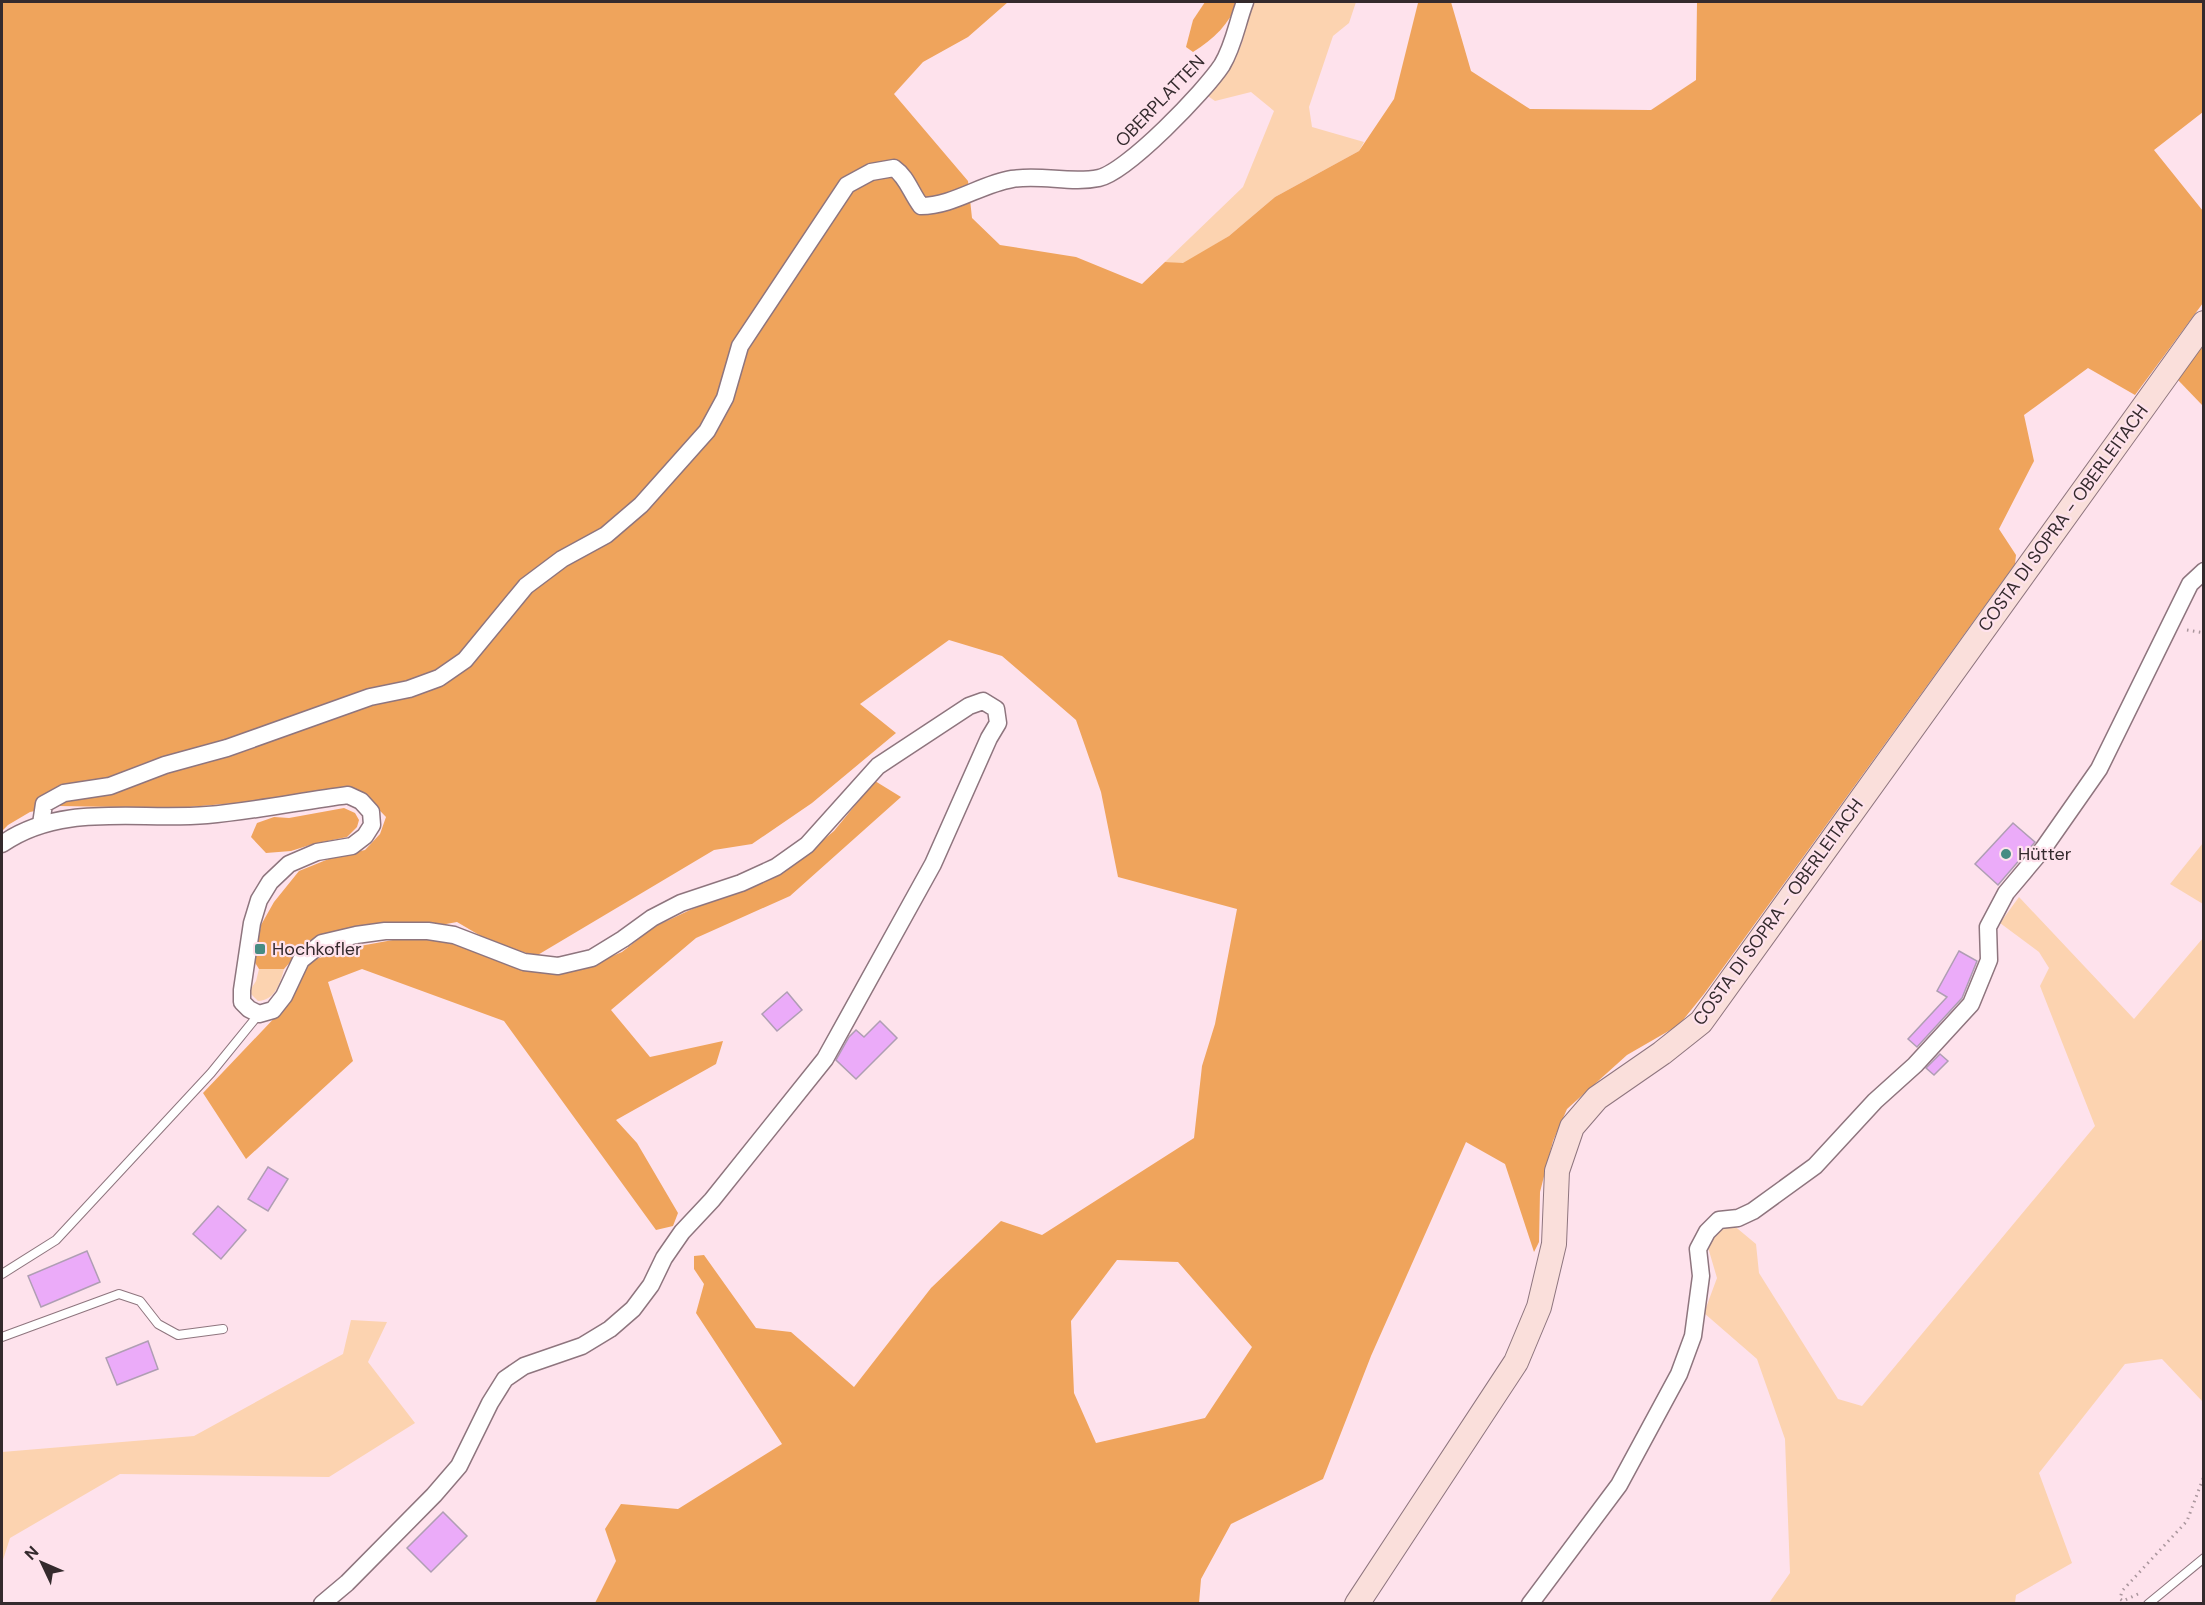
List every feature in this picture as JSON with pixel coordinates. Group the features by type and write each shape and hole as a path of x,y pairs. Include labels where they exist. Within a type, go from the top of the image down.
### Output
{"main road":[{"name":"COSTA DI SOPRA - OBERLEITACH","path":"1357,1604 1516,1362 1539,1307 1554,1244 1557,1171 1572,1127 1597,1098 1662,1053 1701,1022 2204,323"}],"street":[{"name":"OBERPLATTEN","path":"41,824 44,804 63,793 110,786 165,765 227,748 370,697 409,689 439,678 465,660 526,586 562,559 606,536 641,505 706,431 725,398 740,345 847,185 871,172 894,168 903,174 913,196 921,206 937,206 1013,179 1086,180 1101,178 1135,156 1181,112 1221,67 1234,42 1245,2"},
{"path":"1530,1604 1619,1485 1678,1374 1693,1336 1701,1276 1698,1249 1707,1232 1719,1220 1738,1218 1753,1211 1815,1166 1875,1101 1916,1065 1971,1004 1989,960 1988,927 2006,893 2043,849 2099,769 2190,584 2204,572"},
{"path":"2,844 24,830 41,824 92,817 206,815 348,795 361,801 371,812 372,825 365,836 352,846 317,852 290,864 270,882 259,900 252,923 242,990 242,1002 249,1010 259,1014 273,1010 284,996 301,960 322,943 356,935 385,931 428,931 454,935 524,962 558,966 592,958 651,918 681,903 741,883 776,867 807,845 878,766 902,748 969,706 983,701 996,709 998,723 989,738 933,864 825,1059 712,1200 681,1232 664,1257 651,1285 633,1309 610,1329 582,1346 524,1366 505,1379 490,1403 459,1466 434,1495 347,1583 322,1604"}],"lane":[{"path":"2,1274 56,1240 211,1073 259,1014"},
{"path":"2,1337 119,1294 140,1301 158,1324 178,1335 223,1329"},
{"path":"2148,1604 2204,1558"}],"path":[{"path":"2142,1591 2123,1601 2120,1599 2122,1591 2187,1521 2204,1476"}],"shaded area":[{"path":"2,2 1008,2 968,37 923,62 894,94 968,181 972,218 1000,245 1076,257 1142,284 1165,262 1183,263 1229,236 1275,197 1359,151 1394,99 1418,3 1451,2 1471,71 1530,109 1651,110 1696,80 1697,2 2203,2 2203,112 2154,150 2203,211 2203,303 2135,395 2088,368 2024,415 2034,461 1999,529 2016,555 2015,564 1704,994 1679,1025 1627,1055 1567,1109 1553,1141 1540,1192 1539,1242 1534,1252 1505,1164 1466,1142 1371,1356 1323,1479 1231,1524 1201,1579 1199,1603 595,1603 616,1561 605,1529 621,1504 678,1509 782,1444 696,1313 704,1284 694,1269 694,1256 704,1255 756,1328 791,1332 854,1387 931,1288 1001,1221 1042,1235 1194,1138 1202,1066 1215,1024 1237,909 1118,877 1101,792 1076,720 1002,656 949,640 860,704 896,733 812,803 752,844 714,850 536,956 491,942 457,922 300,951 284,969 259,969 254,961 261,925 274,902 299,871 331,858 365,850 380,834 386,817 362,792 338,789 272,800 177,808 59,806 30,812 2,831","holes":["1117,1260 1178,1262 1252,1347 1205,1418 1096,1443 1074,1393 1071,1321"]},
{"path":"1205,2 1238,2 1220,30 1193,52 1186,47 1193,20"},
{"path":"1250,2 1356,2 1349,23 1333,36 1309,107 1312,127 1364,142 1359,151 1275,197 1229,236 1183,264 1165,262 1243,187 1274,111 1251,92 1215,101 1205,94 1237,54 1243,39"},
{"path":"2203,344 2203,406 2178,380"},
{"path":"875,781 901,797 790,896 696,938 611,1010 650,1057 723,1041 716,1064 616,1120 637,1143 678,1213 673,1226 656,1230 504,1021 362,969 328,982 353,1061 246,1159 203,1093 281,1011 309,961 360,946 409,937 441,938 586,967 622,952 654,927 767,879 798,861 834,831"},
{"path":"344,808 355,813 359,820 357,827 347,837 291,851 266,853 251,837 257,823 274,817 289,818"},
{"path":"2203,843 2203,904 2170,884"},
{"path":"2019,897 2134,1019 2203,938 2203,1402 2162,1359 2125,1364 2039,1473 2072,1563 2016,1595 2015,1603 1769,1603 1790,1573 1785,1439 1757,1359 1704,1313 1717,1278 1707,1244 1716,1231 1732,1224 1756,1244 1759,1273 1838,1399 1862,1406 2095,1126 2040,986 2049,968 2039,952 2000,923"},
{"path":"259,969 284,969 273,994 269,998 258,1001 249,992 256,981"},
{"path":"351,1320 387,1322 368,1362 415,1423 329,1477 120,1474 10,1538 2,1563 2,1452 194,1436 343,1354"}],"building":[{"name":"Hütter","path":"2013,823 2035,842 1998,885 1975,864"},
{"path":"1959,951 1977,961 1962,998 1917,1047 1908,1039 1947,997 1937,991"},
{"path":"787,992 802,1010 777,1031 762,1014"},
{"path":"880,1021 897,1038 856,1079 836,1060 849,1037 856,1030 864,1037"},
{"path":"1940,1054 1948,1061 1934,1075 1926,1068"},
{"path":"268,1167 288,1179 268,1211 248,1199"},
{"path":"218,1206 246,1230 221,1259 193,1234"},
{"path":"87,1251 100,1282 41,1307 28,1276"},
{"path":"148,1341 158,1369 117,1385 106,1358"},
{"path":"443,1512 467,1536 431,1572 407,1548"}],"place":[{"name":"Hütter","path":"2006,854"},
{"name":"Hochkofler","path":"260,949"}]}
